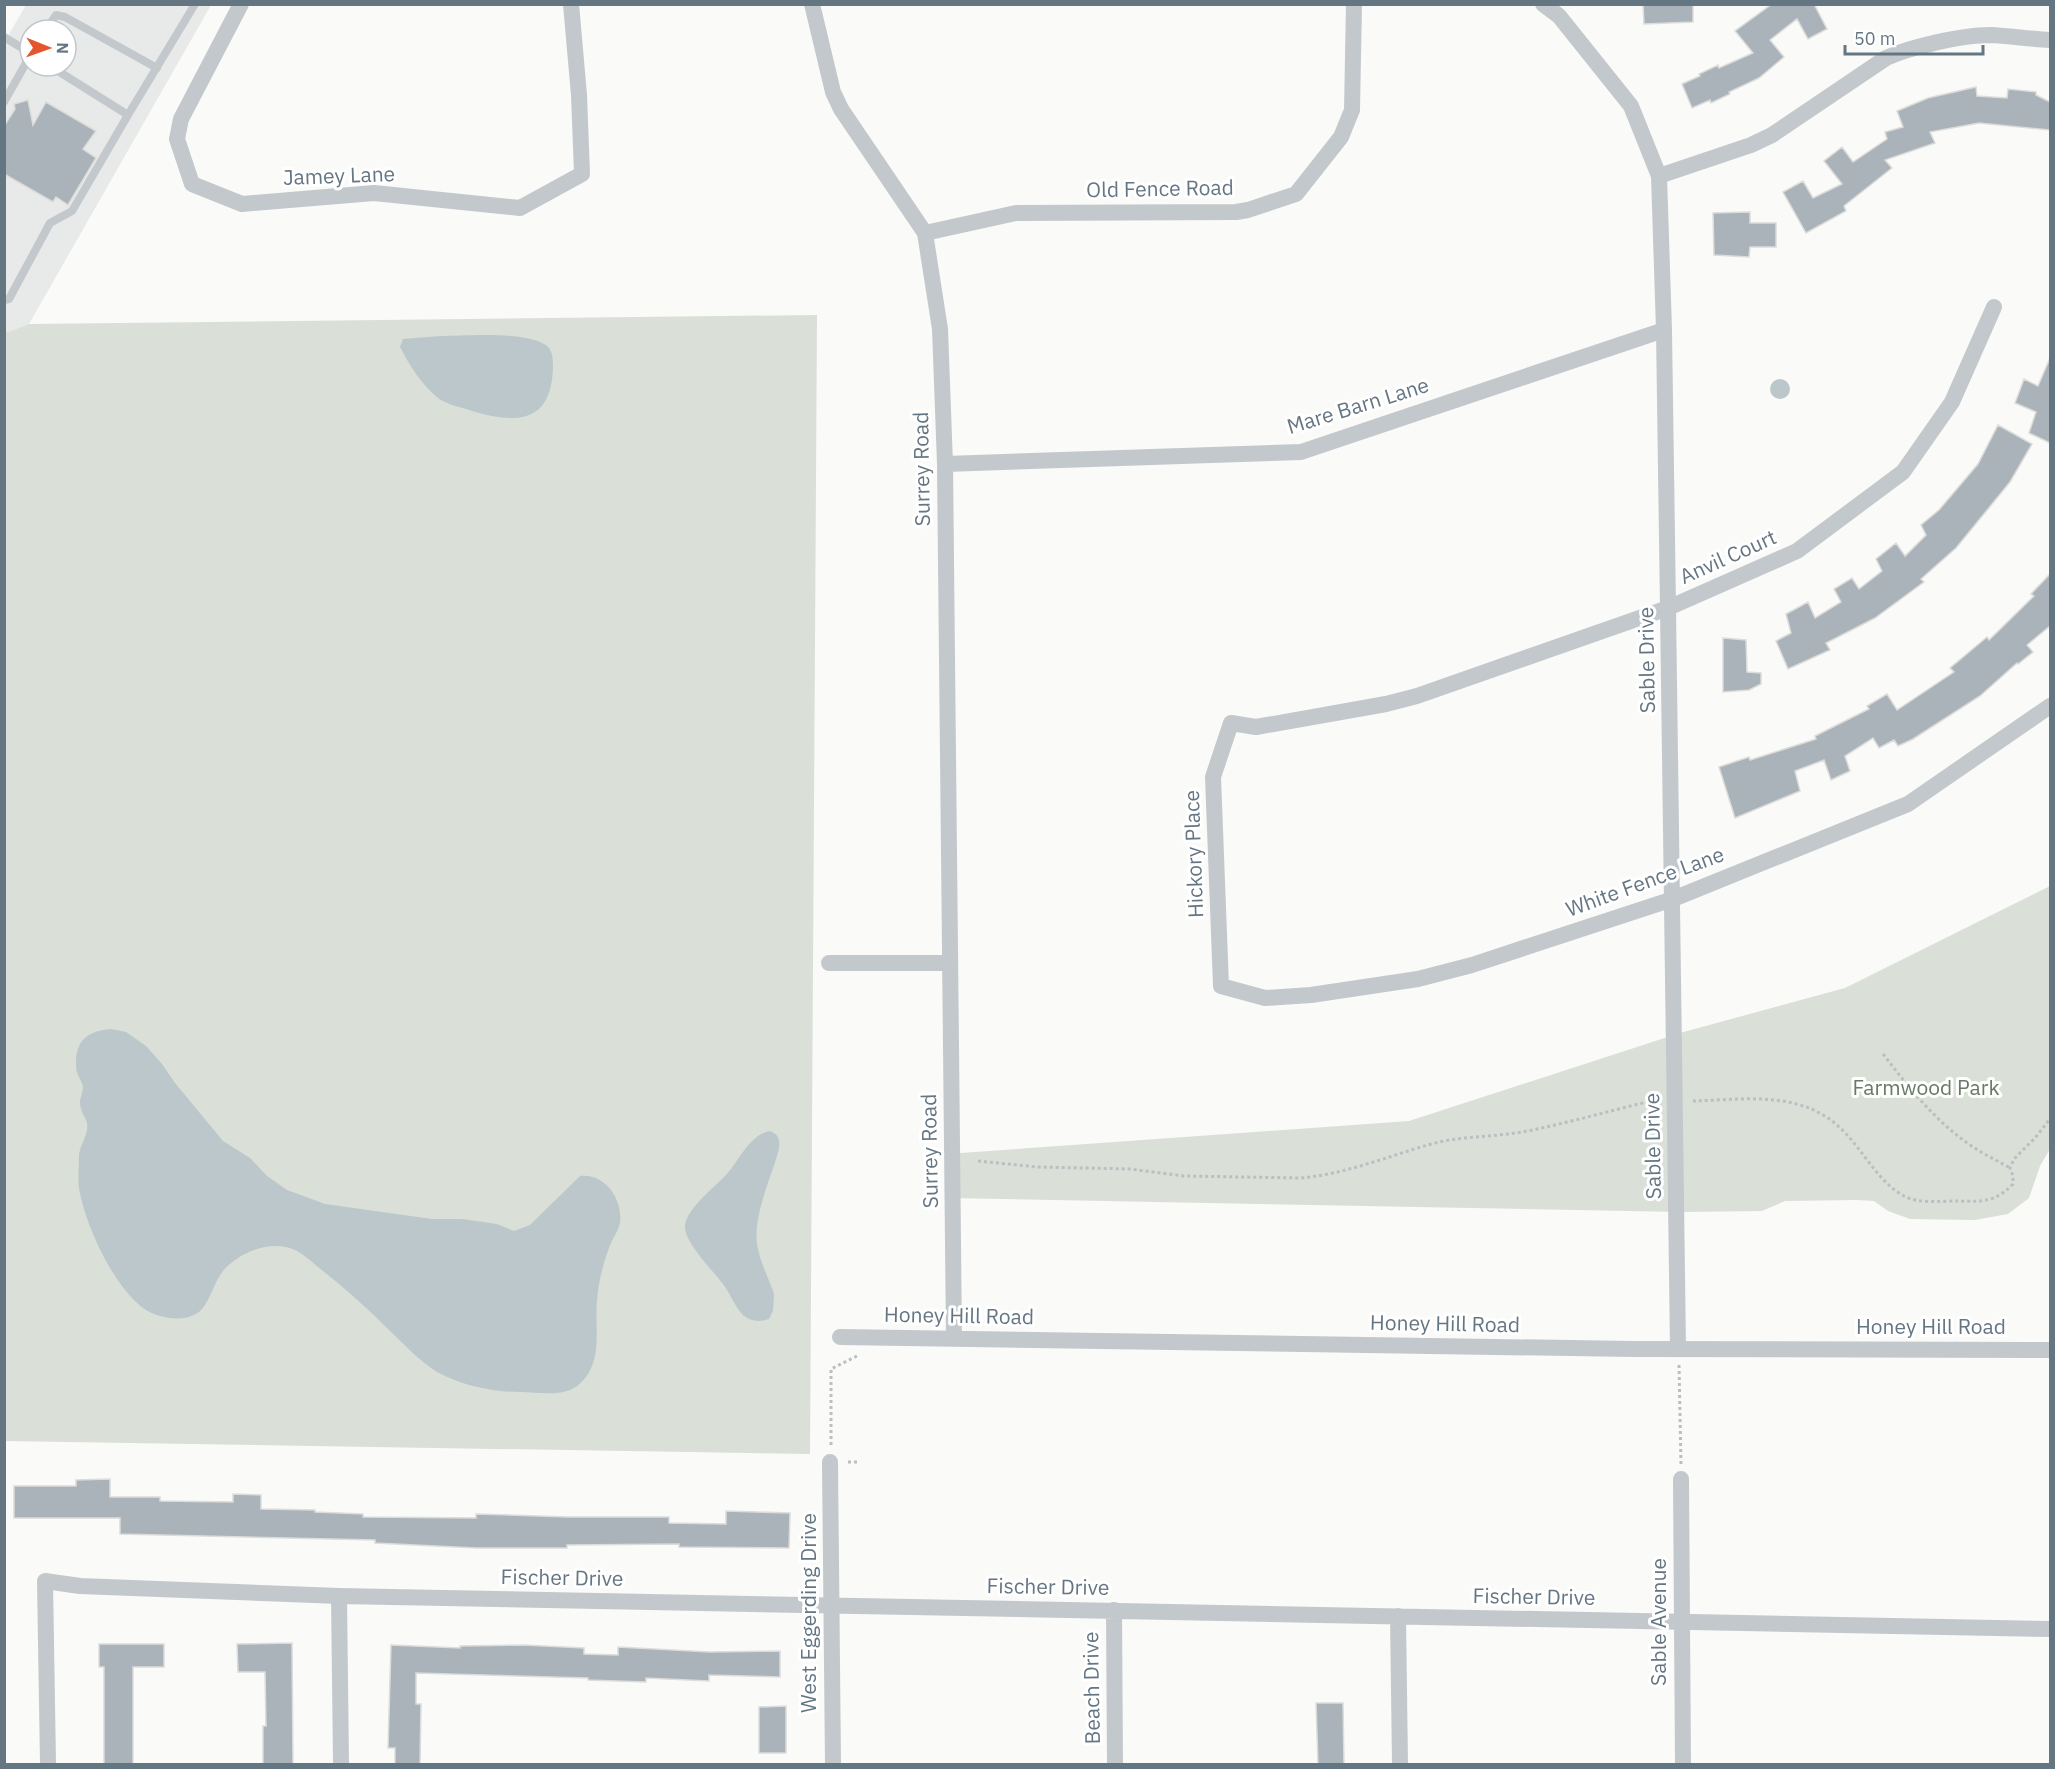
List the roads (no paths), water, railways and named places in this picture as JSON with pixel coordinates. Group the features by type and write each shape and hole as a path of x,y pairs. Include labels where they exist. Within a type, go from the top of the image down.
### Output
{"street":[{"name":"Jamey Lane","path":"241,4 181,119 177,139 192,184 242,204 374,194 520,208 582,174 579,95 571,4"},
{"name":"Surrey Road","path":"812,4 833,92 841,109 925,233 940,329 945,464 954,1338"},
{"name":"Old Fence Road","path":"925,233 1016,213 1236,212 1296,194 1341,137 1352,110 1354,4"},
{"name":"Sable Drive","path":"1543,4 1563,10 1631,106 1659,176 1664,330 1678,1348"},
{"path":"1659,176 1751,146 1772,135 1896,53 1957,39 1988,35 2050,40"},
{"name":"Anvil Court","path":"1231,723 1256,727 1396,702 1668,608 1797,551 1903,472 1952,402 1994,307"},
{"name":"Mare Barn Lane","path":"945,464 1301,452 1664,330"},
{"name":"White Fence Lane","path":"1221,986 1264,998 1311,995 1418,979 1472,965 1673,899 1908,804 2050,706"},
{"name":"Hickory Place","path":"1221,986 1213,777 1231,723"},
{"path":"829,963 950,963"},
{"name":"Honey Hill Road","path":"840,1336 1633,1350 1678,1348 2050,1350"},
{"name":"West Eggerding Drive","path":"830,1462 833,1764"},
{"name":"Sable Avenue","path":"1681,1479 1683,1764"},
{"name":"Fischer Drive","path":"48,1764 45,1581 80,1587 339,1596 2050,1629"},
{"path":"339,1596 341,1764"},
{"name":"Beach Drive","path":"1114,1611 1115,1764"},
{"path":"1398,1616 1400,1764"}],"lane":[{"path":"4,300 9,299 50,223 72,211 195,4"},
{"path":"78,24 157,68"},
{"path":"4,37 18,47"},
{"path":"4,102 18,77"},
{"path":"69,78 128,115"}],"park label":[{"name":"Farmwood Park","path":"1926,1088"}]}
